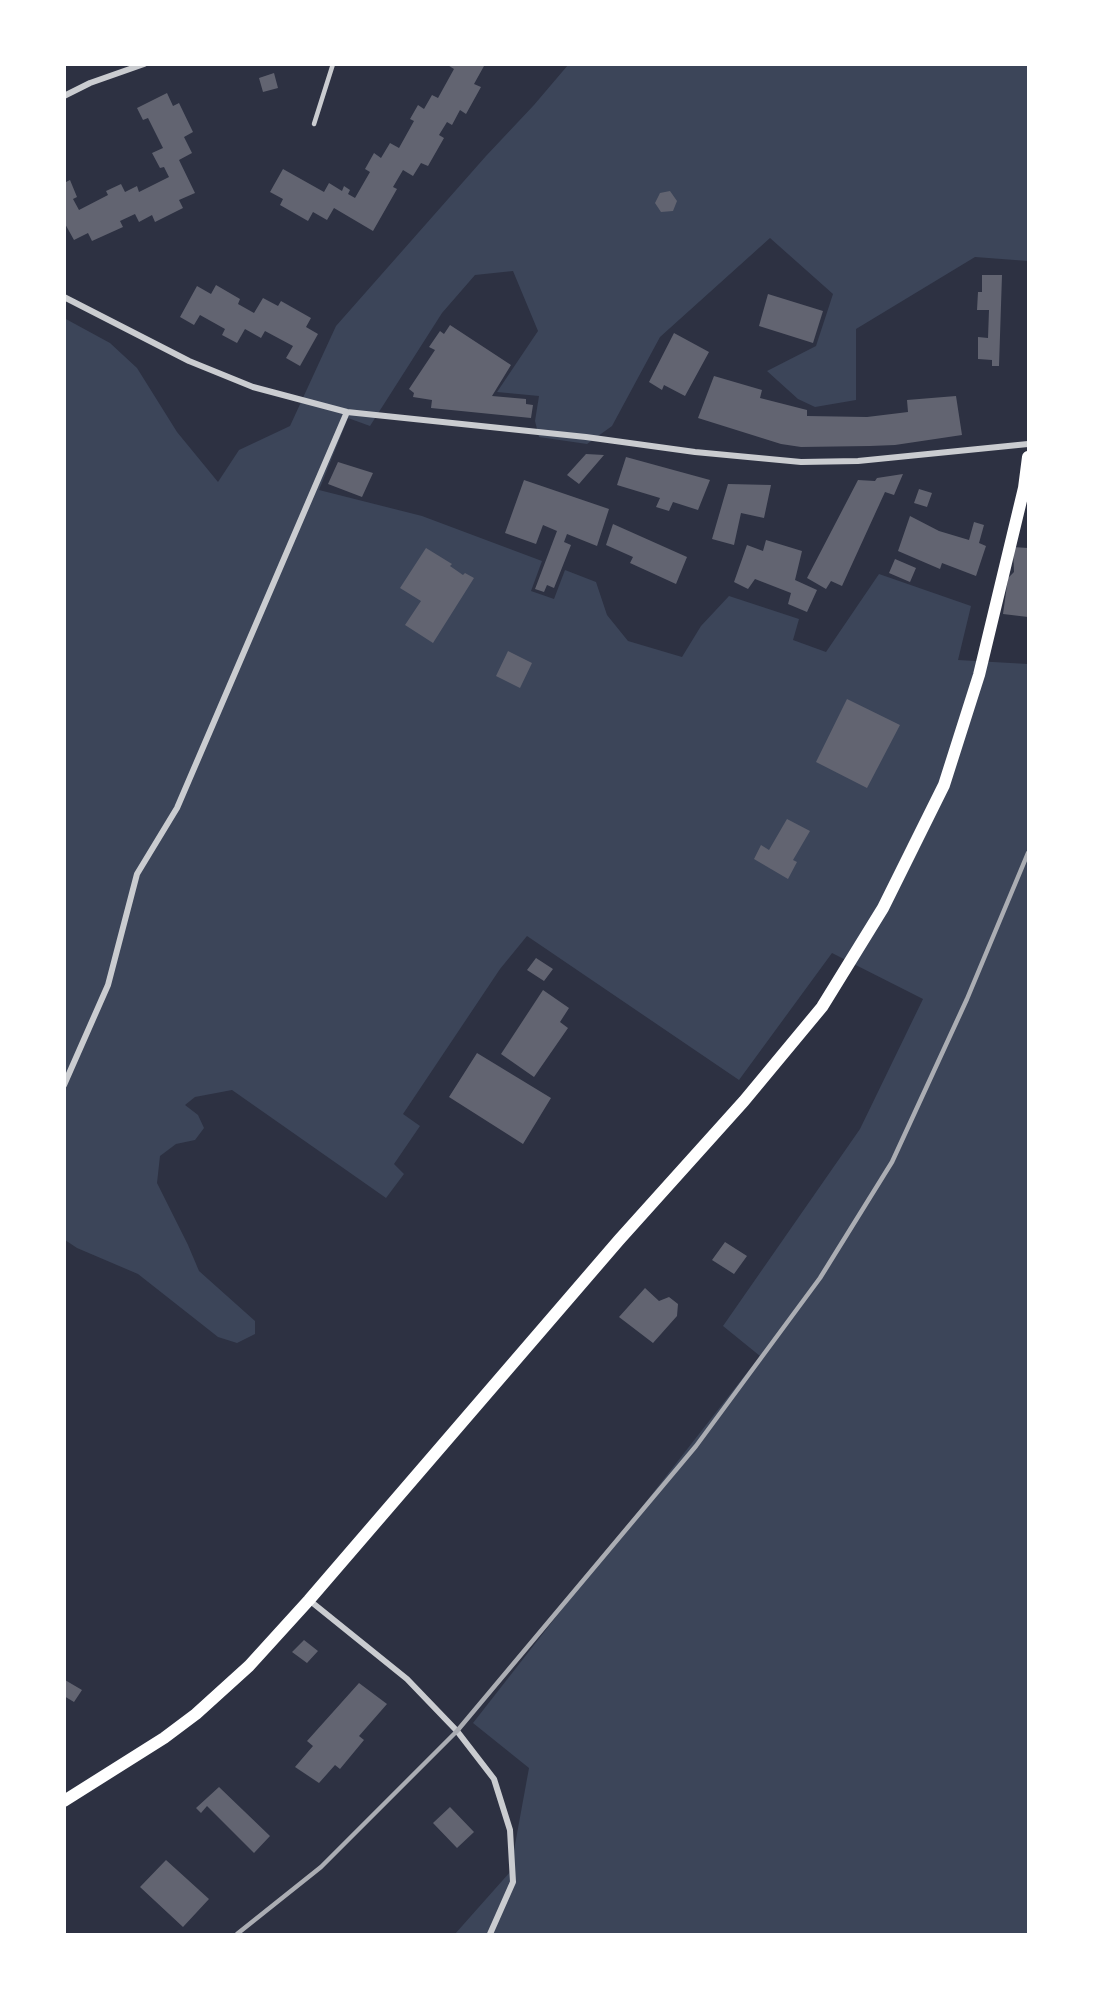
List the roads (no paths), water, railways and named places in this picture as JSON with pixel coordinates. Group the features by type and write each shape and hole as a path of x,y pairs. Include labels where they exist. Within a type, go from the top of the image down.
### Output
{"main road":[{"path":"64,1801 164,1738 196,1714 249,1666 309,1600 619,1240 744,1101 822,1007 883,909 944,784 979,675 1024,488 1029,457"}],"street":[{"path":"64,96 90,83 144,64"},
{"path":"64,297 189,361 253,387 347,412 801,462 858,461 1029,444"},
{"path":"64,1085 108,985 137,874 177,808 347,412"},
{"path":"309,1600 407,1679 457,1731 494,1779 510,1830 513,1882 490,1935"}],"lane":[{"path":"314,123 333,64"}],"railway":[{"path":"237,1934 321,1867 457,1731 696,1446 820,1278 892,1162 967,999 1028,853"}]}
